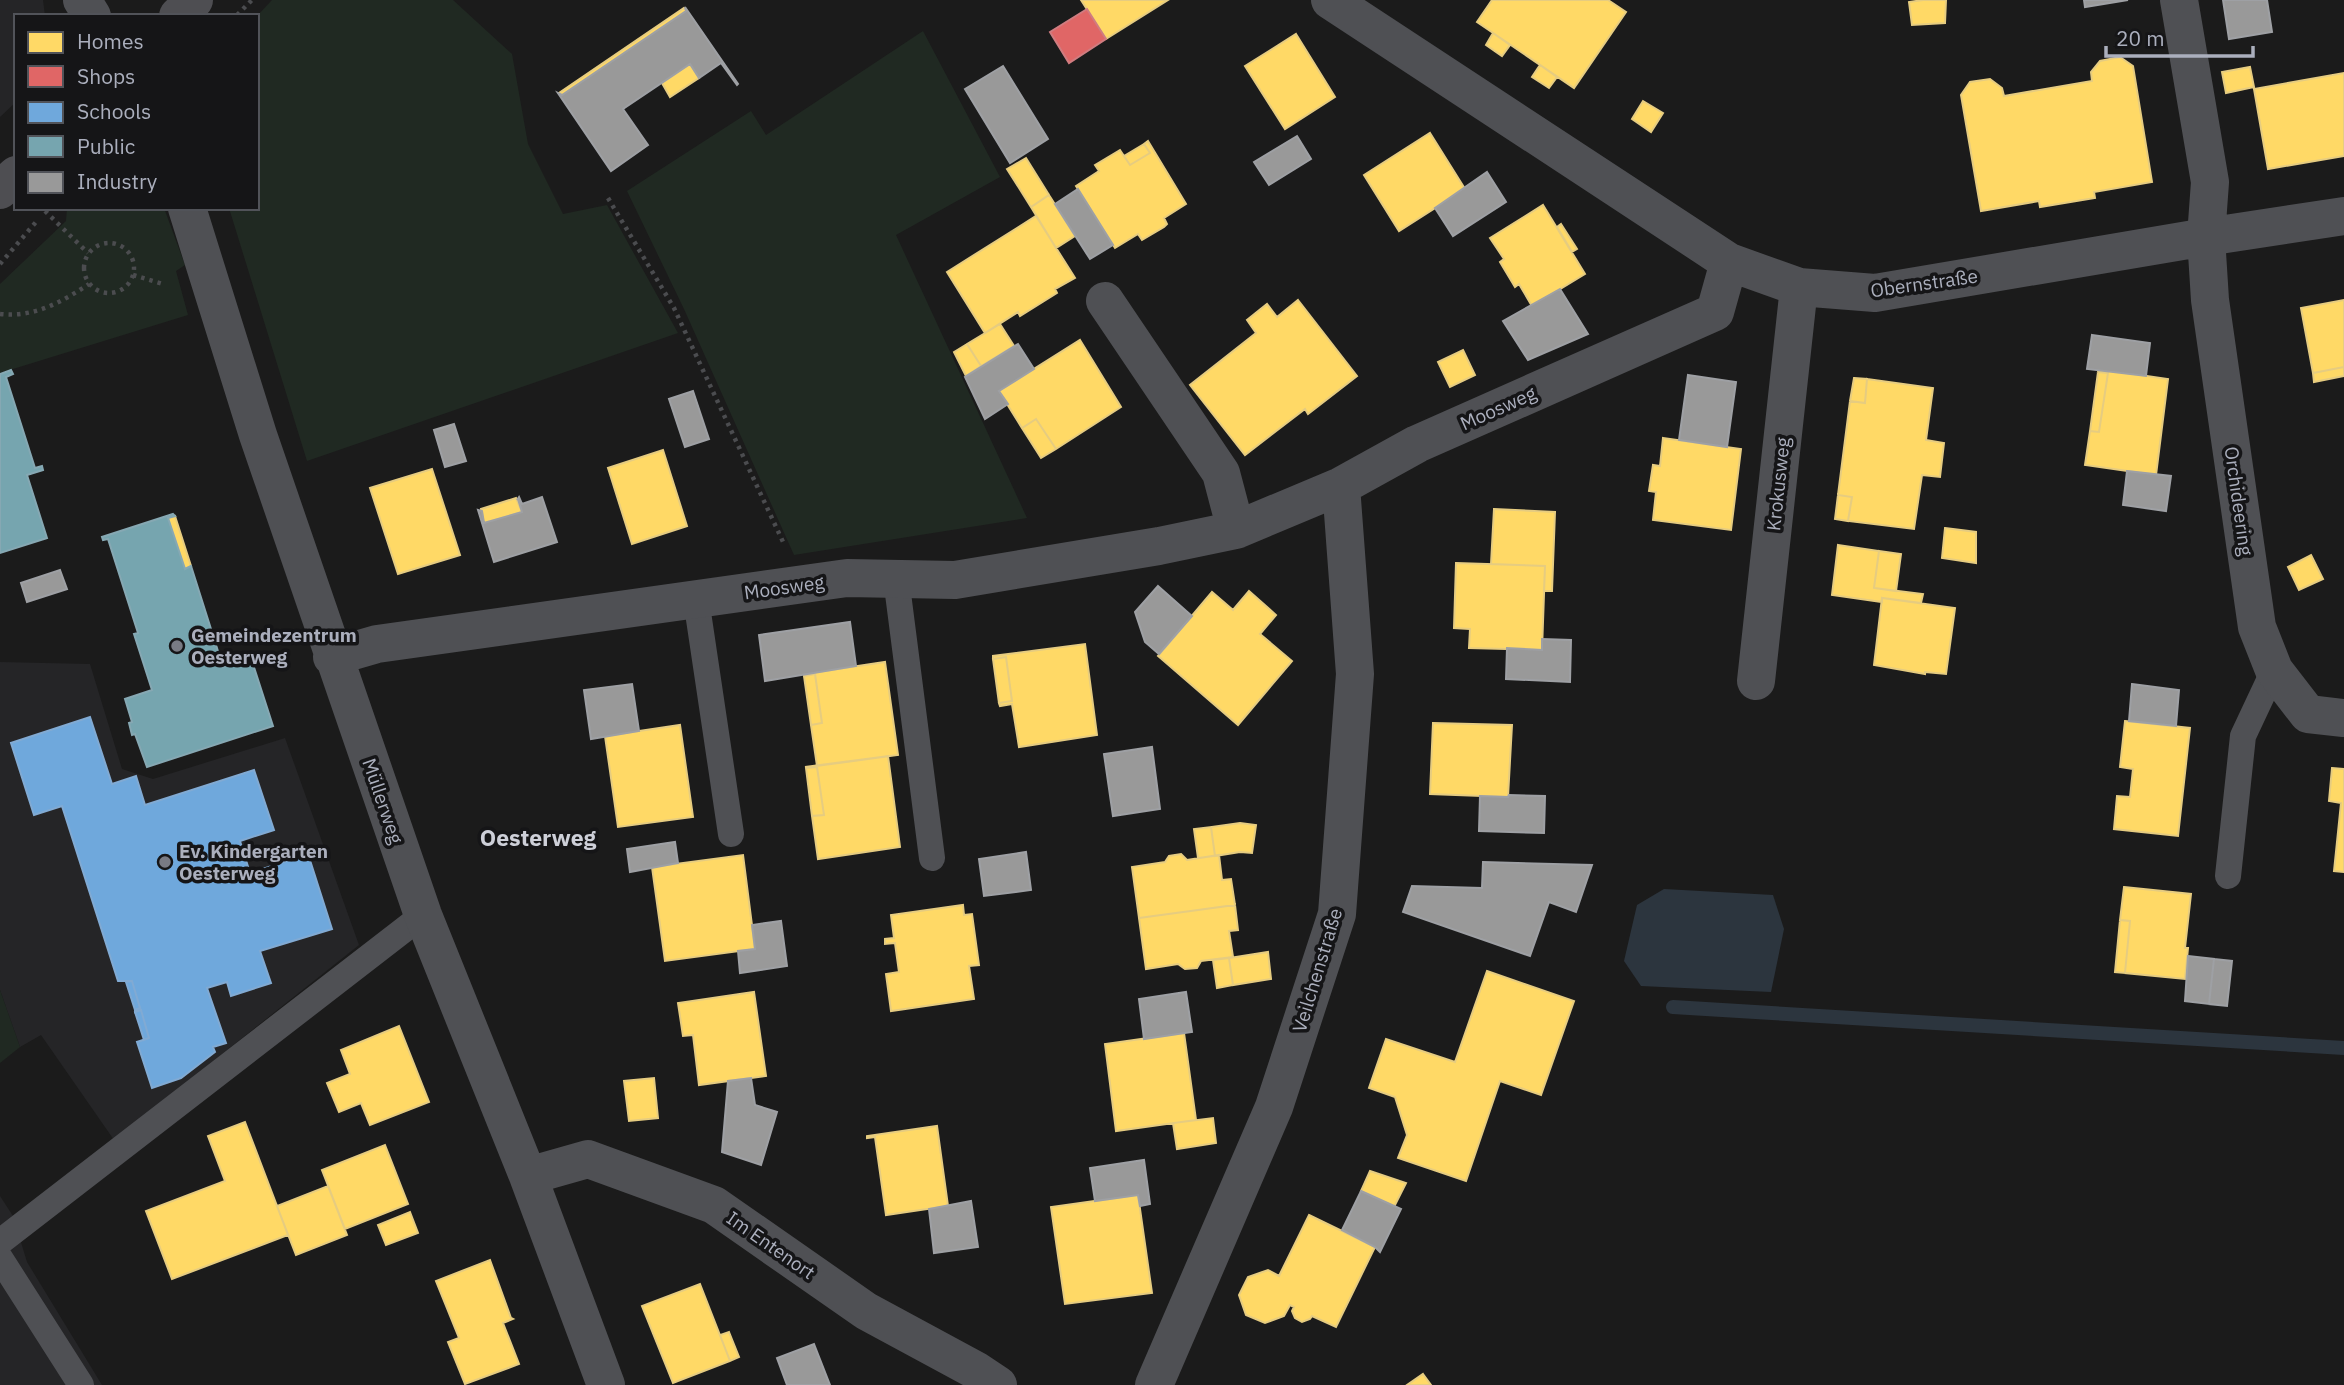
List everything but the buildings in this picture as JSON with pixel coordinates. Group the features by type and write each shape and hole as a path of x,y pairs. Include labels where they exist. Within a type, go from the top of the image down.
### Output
{"main road":[{"path":"180,14 194,0"},
{"path":"0,190 14,177"}],"street":[{"name":"Obernstraße","path":"1330,0 1373,12 1729,262 1799,287 1875,293 2344,216"},
{"name":"Orchideering","path":"2179,0 2210,182 2206,237 2210,300 2257,627 2274,670 2308,714 2344,718"},
{"name":"Müllerweg","path":"188,210 258,435 332,657 423,915 528,1176 606,1385"},
{"name":"Moosweg","path":"332,657 377,644 847,578 955,580 1160,546 1236,530 1341,486 1417,444 1715,312 1729,262"},
{"name":"Krokusweg","path":"1756,681 1799,287"},
{"path":"1105,301 1221,473 1236,530"},
{"name":"Veilchenstraße","path":"1154,1385 1274,1107 1337,914 1355,674 1341,486"},
{"name":"Im Entenort","path":"528,1176 588,1158 714,1205 866,1311 998,1385"}],"lane":[{"path":"896,578 932,858"},
{"path":"695,599 731,834"},
{"path":"2228,876 2243,736 2274,670"},
{"path":"0,1242 423,915"},
{"path":"0,1258 81,1385"}],"path":[{"path":"238,14 252,0"},
{"path":"608,198 674,308 787,551 792,585"},
{"path":"0,264 46,211 88,253"},
{"path":"103,243 119,244 127,249 134,264 131,281 119,291 103,293 89,284 83,268 88,253 103,243"},
{"path":"0,314 22,315 44,308 73,295 89,284"}],"shaded area":[{"path":"0,0 43,0 45,14 14,14 14,104 0,117"},
{"path":"272,0 453,0 512,54 528,144 563,214 607,205 678,333 307,461 230,210 259,210 259,14"},
{"path":"923,31 1000,177 896,235 1027,518 794,555 684,309 627,191 751,111 766,135"},
{"path":"67,210 165,210 185,265 176,271 188,315 0,373 0,284 66,221"},
{"name":"Ev. Kindergarten Oesterweg","path":"0,662 90,664 122,769 153,779 285,738 359,945 114,1140 41,1035 20,1047 0,990"},
{"path":"1664,889 1773,895 1784,929 1771,992 1641,986 1624,961 1637,905"},
{"path":"0,990 20,1047 0,1063"},
{"path":"0,1196 13,1216 27,1262 102,1385 0,1385"}],"waterway":[{"path":"1673,1007 2344,1048"}],"place":[{"name":"Gemeindezentrum Oesterweg","path":"177,646"},
{"name":"Ev. Kindergarten Oesterweg","path":"165,862"}],"district":[{"name":"Oesterweg","path":"538,837"}]}
